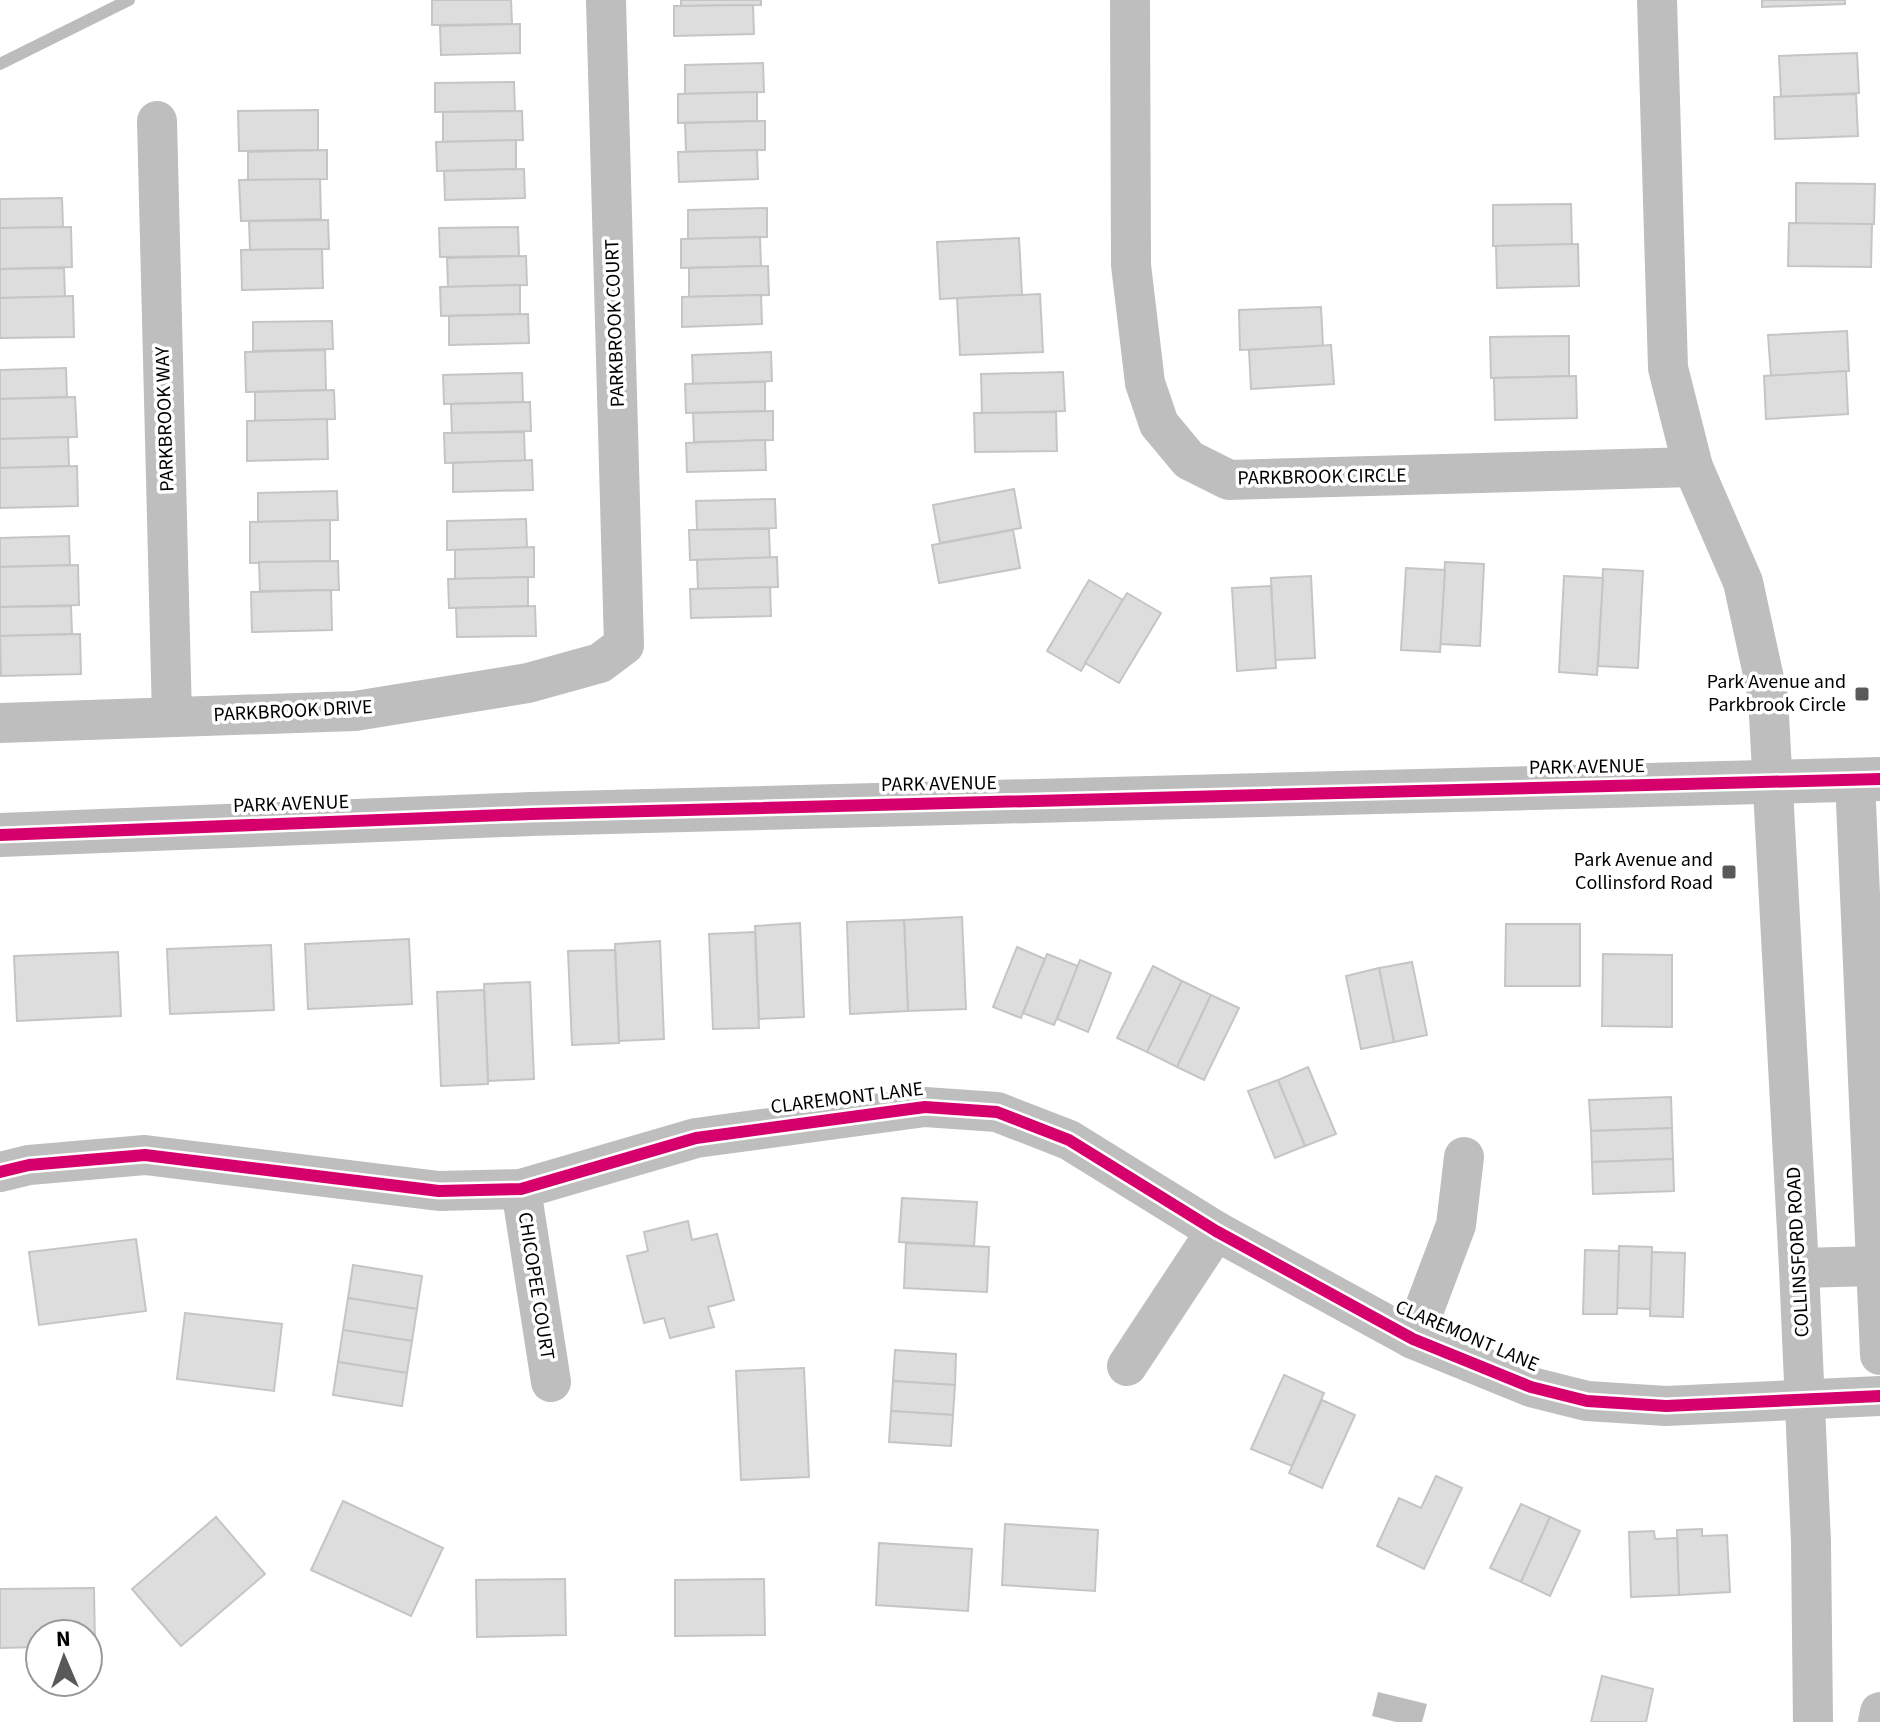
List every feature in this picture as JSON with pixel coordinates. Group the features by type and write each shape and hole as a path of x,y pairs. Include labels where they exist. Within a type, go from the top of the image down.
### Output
{"main road":[{"name":"PARK AVENUE","path":"0,835 531,814 1868,779"}],"street":[{"name":"PARKBROOK COURT","path":"606,0 624,645"},
{"name":"PARKBROOK CIRCLE","path":"1130,0 1131,265 1145,383 1159,424 1189,460 1229,480 1693,467"},
{"path":"1657,0 1668,368 1693,467 1743,582 1768,697 1774,783"},
{"name":"PARKBROOK WAY","path":"157,121 172,717"},
{"name":"PARKBROOK DRIVE","path":"0,723 355,711 528,683 600,663 624,645"},
{"path":"1868,779 1880,1355"},
{"name":"COLLINSFORD ROAD","path":"1774,783 1811,1542 1813,1722"},
{"name":"CLAREMONT LANE","path":"0,1172 29,1165 145,1155 439,1191 521,1189 696,1138 925,1107 997,1112 1069,1140 1216,1231 1413,1339 1531,1387 1587,1401 1666,1406 1880,1396"},
{"path":"1413,1339 1456,1225 1464,1157"},
{"name":"CHICOPEE COURT","path":"521,1189 551,1382"},
{"path":"1127,1366 1216,1231"},
{"path":"1799,1268 1877,1266"},
{"path":"1878,1722 1880,1712"}],"shaded area":[{"path":"1378,1692 1427,1704 1422,1722 1396,1722 1372,1716"}],"building":[{"path":"432,0 511,0 512,24 432,25"},
{"path":"681,0 761,0 761,5 681,6"},
{"path":"1762,0 1845,0 1845,4 1762,7"},
{"path":"753,5 754,34 674,36 674,6"},
{"path":"520,24 520,53 441,55 440,26"},
{"path":"1857,53 1859,93 1781,97 1779,56"},
{"path":"763,63 764,92 685,94 685,65"},
{"path":"514,82 515,111 435,112 435,83"},
{"path":"757,92 757,121 678,123 678,94"},
{"path":"1856,94 1858,136 1775,139 1774,97"},
{"path":"318,110 318,150 239,151 238,111"},
{"path":"522,111 523,140 443,142 443,112"},
{"path":"765,121 765,150 686,152 685,123"},
{"path":"516,140 516,169 437,171 436,142"},
{"path":"327,150 327,179 248,181 248,152"},
{"path":"757,150 758,179 679,182 678,152"},
{"path":"524,169 525,198 445,200 444,171"},
{"path":"320,179 321,219 241,221 239,180"},
{"path":"1796,183 1875,184 1874,224 1796,224"},
{"path":"62,198 63,227 0,228 0,199"},
{"path":"1571,204 1572,244 1493,246 1493,205"},
{"path":"767,208 767,237 688,239 688,210"},
{"path":"328,220 329,249 250,250 249,221"},
{"path":"1789,223 1872,224 1871,267 1788,266"},
{"path":"71,227 72,267 0,269 0,228"},
{"path":"518,227 519,256 440,257 439,228"},
{"path":"760,237 761,266 681,268 681,239"},
{"path":"1019,238 1022,295 940,299 937,242"},
{"path":"1578,244 1579,286 1497,288 1496,246"},
{"path":"322,249 323,288 242,290 241,250"},
{"path":"526,256 527,285 448,287 447,258"},
{"path":"768,266 769,295 689,297 689,268"},
{"path":"64,268 65,297 0,298 0,269"},
{"path":"520,285 520,314 441,316 440,287"},
{"path":"1040,294 1043,352 960,355 957,298"},
{"path":"761,295 762,324 682,327 682,297"},
{"path":"73,296 74,337 0,338 0,298"},
{"path":"1321,307 1323,346 1240,350 1239,310"},
{"path":"528,314 529,343 449,345 449,316"},
{"path":"332,321 333,349 253,351 253,322"},
{"path":"1847,331 1849,371 1771,376 1768,335"},
{"path":"1569,336 1569,376 1491,378 1490,337"},
{"path":"1331,345 1334,384 1251,389 1249,350"},
{"path":"325,350 326,390 246,392 245,352"},
{"path":"771,352 772,381 693,384 692,355"},
{"path":"66,368 67,397 0,399 0,370"},
{"path":"1846,371 1848,414 1766,419 1764,376"},
{"path":"1063,372 1065,411 982,414 981,374"},
{"path":"522,373 523,402 444,404 443,375"},
{"path":"1576,376 1577,418 1495,420 1494,378"},
{"path":"765,382 765,411 686,413 685,384"},
{"path":"334,390 335,419 255,421 255,392"},
{"path":"75,397 77,437 0,439 0,399"},
{"path":"530,402 531,431 452,433 451,404"},
{"path":"773,411 773,440 694,442 693,413"},
{"path":"1056,412 1057,451 975,452 974,413"},
{"path":"327,419 328,459 247,461 247,421"},
{"path":"524,432 525,461 445,463 444,433"},
{"path":"68,437 69,466 0,468 0,439"},
{"path":"765,440 766,470 687,472 686,443"},
{"path":"532,460 533,490 453,492 453,463"},
{"path":"77,466 78,506 0,508 0,468"},
{"path":"1014,489 1021,528 940,543 933,505"},
{"path":"337,491 338,520 258,522 258,493"},
{"path":"775,499 776,528 697,530 696,501"},
{"path":"526,519 527,548 447,550 447,521"},
{"path":"330,520 330,561 250,563 250,522"},
{"path":"769,529 770,558 690,560 689,530"},
{"path":"1013,530 1020,568 939,583 932,545"},
{"path":"69,536 70,565 0,567 0,538"},
{"path":"534,547 534,577 455,579 455,550"},
{"path":"777,557 778,587 698,589 697,560"},
{"path":"338,561 339,590 260,591 259,562"},
{"path":"1445,562 1484,564 1480,646 1440,644"},
{"path":"78,565 79,605 0,607 0,567"},
{"path":"1406,568 1445,570 1440,652 1401,650"},
{"path":"1603,569 1643,571 1638,668 1598,666"},
{"path":"1311,576 1315,658 1275,660 1271,578"},
{"path":"1564,576 1603,578 1597,675 1559,672"},
{"path":"528,577 528,606 449,608 448,579"},
{"path":"1089,580 1123,600 1081,671 1047,651"},
{"path":"1271,586 1276,668 1237,671 1232,588"},
{"path":"770,587 771,616 691,618 690,589"},
{"path":"331,590 332,630 252,632 251,592"},
{"path":"1127,593 1161,613 1119,683 1085,663"},
{"path":"71,606 72,634 0,636 0,607"},
{"path":"535,606 536,636 457,637 456,608"},
{"path":"80,634 81,674 1,676 0,636"},
{"path":"962,917 966,1009 908,1011 904,920"},
{"path":"904,920 908,1011 850,1014 847,922"},
{"path":"800,923 804,1017 759,1019 755,926"},
{"path":"1506,924 1580,924 1580,986 1505,986"},
{"path":"755,932 759,1028 713,1029 709,934"},
{"path":"409,939 412,1004 308,1009 305,944"},
{"path":"660,941 664,1039 619,1041 615,944"},
{"path":"271,945 274,1010 170,1014 167,949"},
{"path":"1017,947 1045,959 1021,1018 993,1007"},
{"path":"615,950 619,1043 572,1045 568,951"},
{"path":"118,952 121,1016 17,1021 14,956"},
{"path":"1047,954 1078,966 1054,1025 1023,1013"},
{"path":"1603,954 1672,955 1672,1027 1602,1026"},
{"path":"1080,960 1111,973 1088,1032 1057,1019"},
{"path":"1412,962 1427,1035 1394,1042 1379,968"},
{"path":"1153,966 1182,981 1147,1052 1117,1038"},
{"path":"1379,968 1394,1042 1361,1049 1346,976"},
{"path":"1182,981 1211,995 1177,1067 1147,1052"},
{"path":"530,982 534,1079 488,1081 484,984"},
{"path":"484,990 488,1084 441,1086 437,992"},
{"path":"1211,995 1239,1008 1204,1080 1177,1067"},
{"path":"1308,1067 1336,1134 1305,1146 1278,1080"},
{"path":"1278,1080 1305,1146 1275,1158 1248,1091"},
{"path":"1671,1097 1672,1128 1591,1131 1589,1100"},
{"path":"1672,1128 1673,1159 1592,1162 1591,1131"},
{"path":"1673,1159 1674,1191 1593,1194 1592,1162"},
{"path":"902,1198 977,1202 974,1246 899,1242"},
{"path":"688,1221 692,1240 717,1234 734,1300 708,1307 714,1327 670,1338 664,1318 644,1323 627,1256 648,1251 644,1232"},
{"path":"136,1239 146,1311 39,1325 29,1252"},
{"path":"906,1243 989,1247 987,1292 904,1288"},
{"path":"1619,1246 1652,1247 1651,1309 1617,1308"},
{"path":"1585,1250 1619,1251 1617,1314 1583,1314"},
{"path":"1652,1252 1685,1253 1683,1317 1650,1316"},
{"path":"353,1265 422,1276 417,1309 348,1298"},
{"path":"348,1298 417,1309 412,1341 343,1330"},
{"path":"185,1313 282,1324 274,1391 177,1379"},
{"path":"343,1330 412,1341 407,1373 338,1362"},
{"path":"895,1350 956,1354 955,1385 893,1381"},
{"path":"338,1362 407,1373 402,1406 333,1395"},
{"path":"804,1368 809,1477 741,1480 736,1371"},
{"path":"1284,1375 1324,1393 1292,1466 1251,1449"},
{"path":"893,1381 955,1385 953,1415 891,1411"},
{"path":"1322,1400 1355,1415 1322,1488 1289,1473"},
{"path":"891,1411 953,1415 951,1446 889,1442"},
{"path":"1436,1476 1462,1488 1424,1569 1377,1546 1399,1498 1421,1508"},
{"path":"343,1501 443,1548 411,1616 311,1570"},
{"path":"1521,1504 1550,1517 1521,1582 1490,1568"},
{"path":"216,1517 265,1574 181,1646 132,1589"},
{"path":"1550,1517 1580,1531 1550,1596 1521,1582"},
{"path":"1005,1524 1098,1530 1095,1591 1002,1585"},
{"path":"1702,1529 1702,1536 1727,1535 1730,1592 1679,1595 1677,1530"},
{"path":"1654,1531 1655,1539 1677,1538 1679,1595 1631,1597 1629,1532"},
{"path":"879,1543 972,1549 968,1611 876,1605"},
{"path":"565,1579 566,1635 477,1637 476,1580"},
{"path":"764,1579 765,1635 675,1636 675,1580"},
{"path":"94,1588 95,1618 24,1618 24,1647 0,1648 0,1589"},
{"path":"1602,1676 1653,1689 1646,1722 1591,1722"}],"waterway":[{"path":"0,64 129,0"}],"cycle path":[{"path":"0,835 531,814 1880,779"},
{"path":"0,1172 29,1165 145,1155 439,1191 521,1189 696,1138 925,1107 997,1112 1069,1140 1216,1231 1413,1339 1531,1387 1587,1401 1666,1406 1880,1396"}],"place":[{"name":"Park Avenue and Parkbrook Circle","path":"1862,694"},
{"name":"Park Avenue and Collinsford Road","path":"1729,872"}]}
